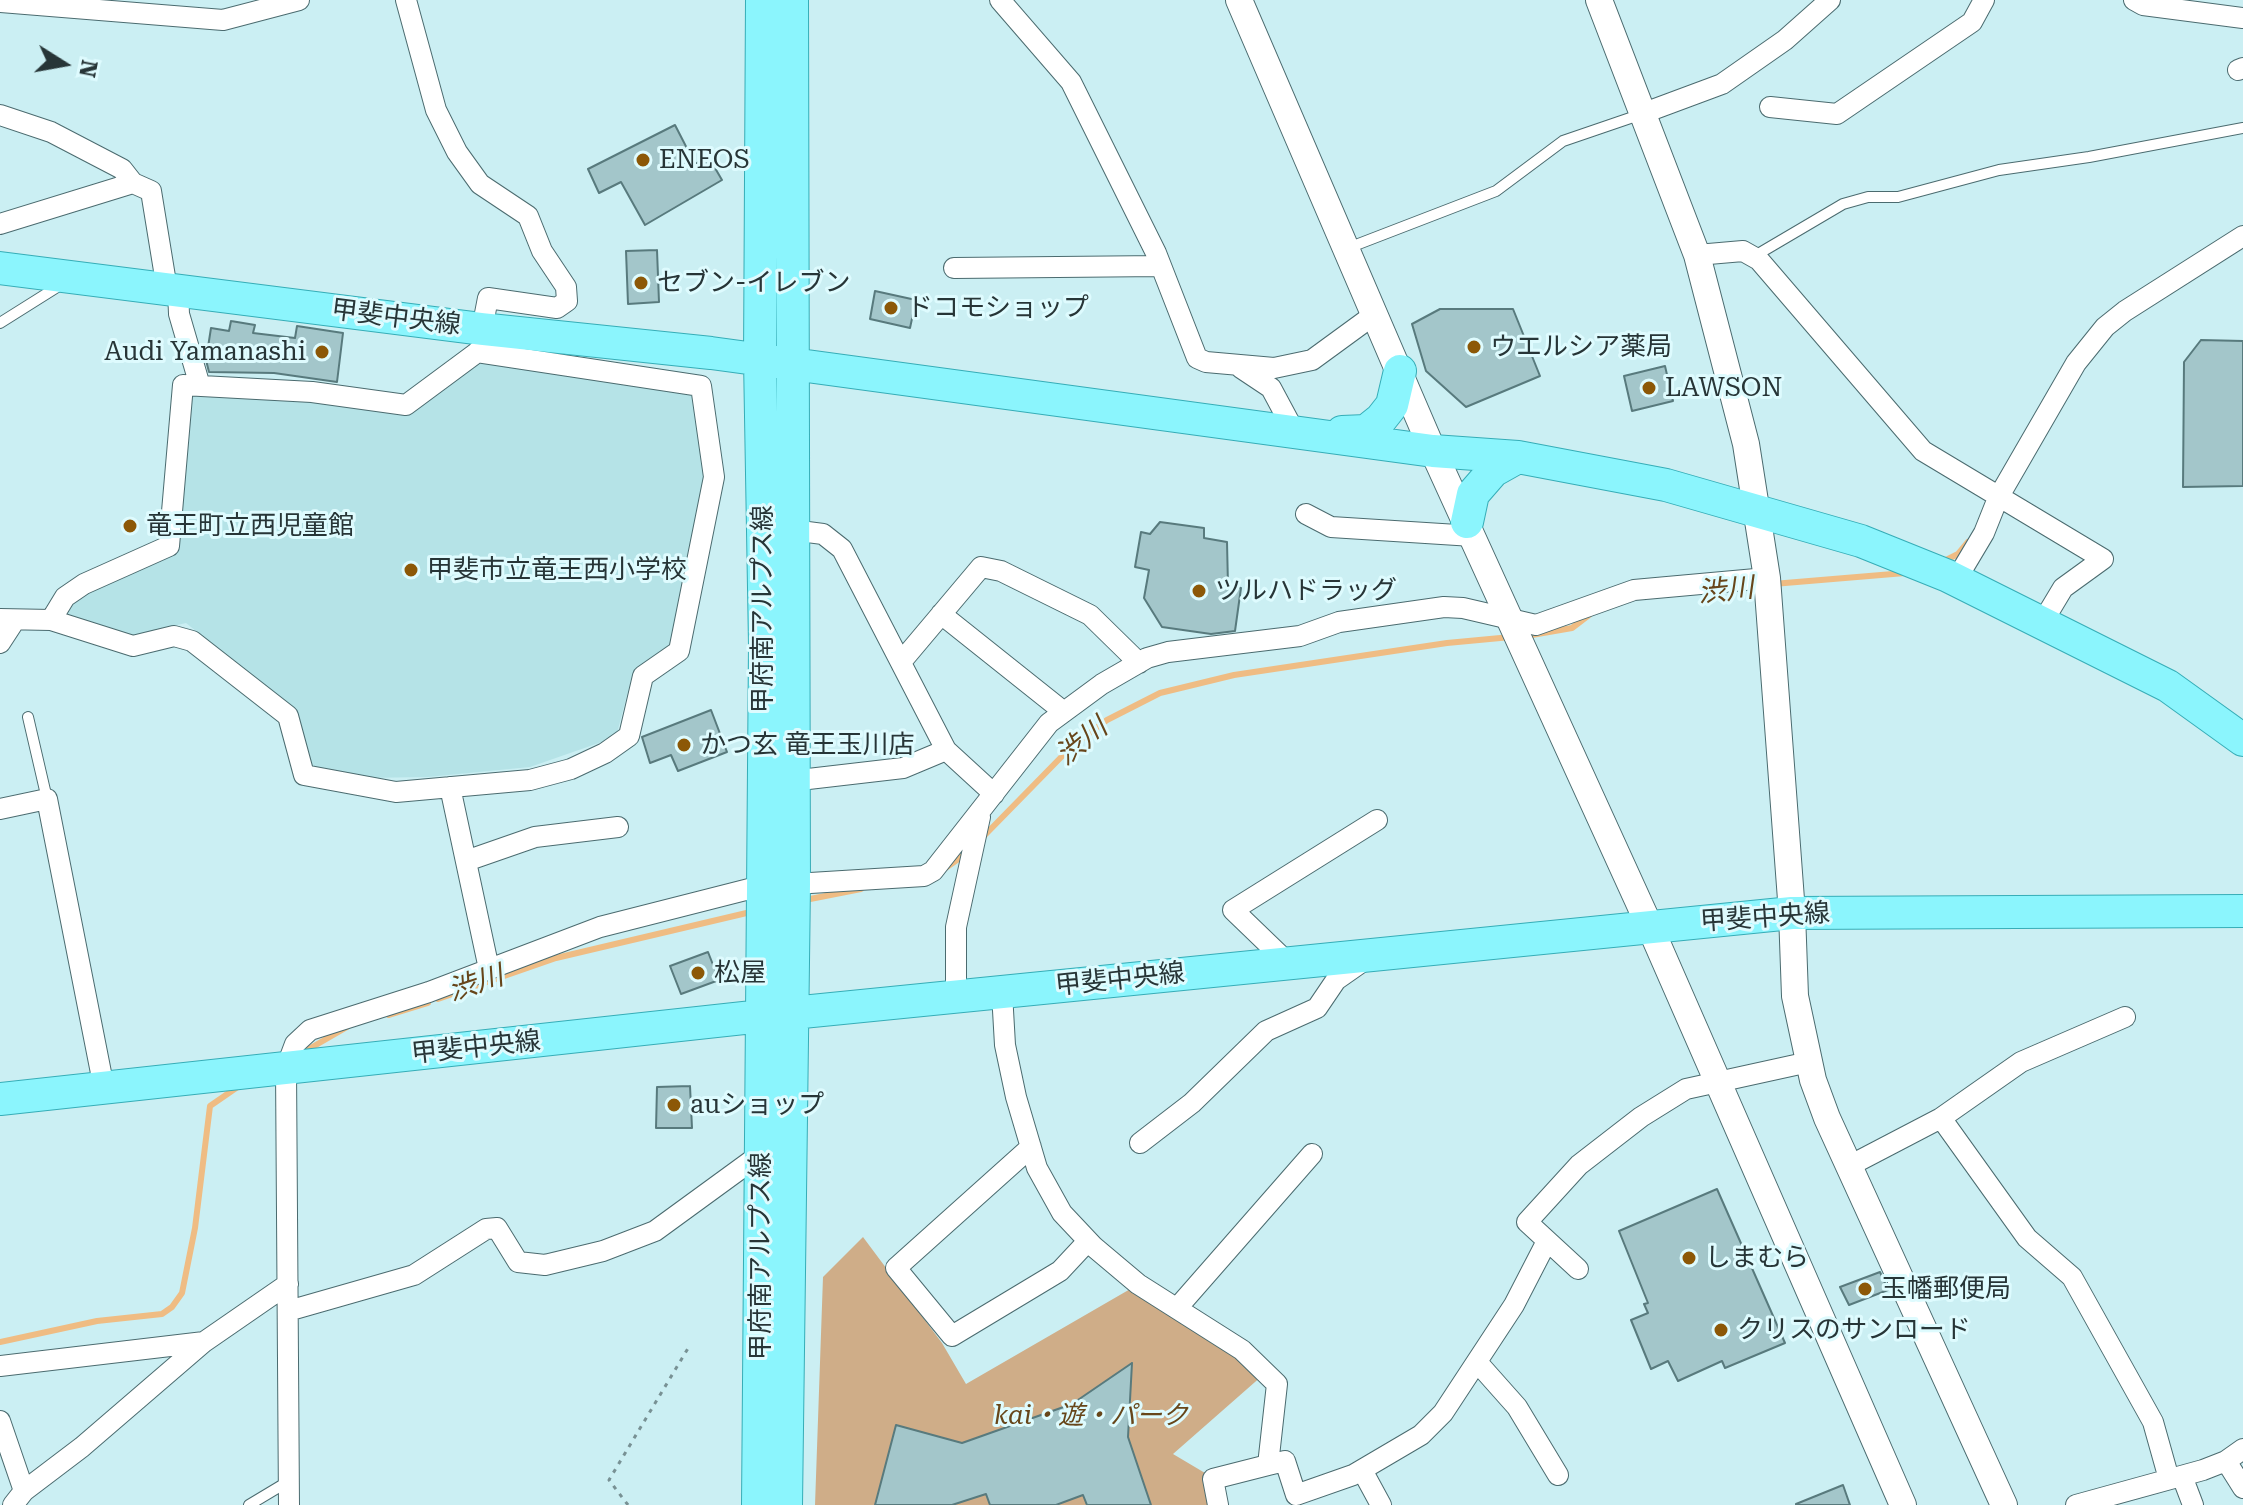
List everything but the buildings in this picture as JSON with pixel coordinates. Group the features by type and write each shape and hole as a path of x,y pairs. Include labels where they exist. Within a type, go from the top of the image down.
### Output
{"main road":[{"name":"甲府南アルプス線","path":"762,0 760,359 765,645 761,886 777,1015 786,1505"},
{"name":"甲府南アルプス線","path":"758,1505 762,1153 794,884 791,781 792,0"},
{"name":"甲斐中央線","path":"0,268 172,289 483,337 760,359 1305,433"},
{"path":"1305,433 1366,431 1392,405 1400,371"},
{"path":"1305,433 1433,451 1518,457 1666,485 1861,541 1956,580 2168,686 2243,740"},
{"path":"1470,529 1473,494 1493,471 1518,457"},
{"name":"甲斐中央線","path":"0,1099 777,1015 1792,913 2243,911"}],"street":[{"path":"0,2 223,20 264,4 299,0"},
{"path":"1000,0 1071,82 1104,142 1161,266 1197,358 1274,368 1312,360 1375,314"},
{"path":"1239,0 1433,451 1650,927 1903,1505"},
{"path":"1599,0 1697,255 1746,444 1760,513 1792,913 1795,996 1809,1062 1827,1118 2004,1505"},
{"path":"1644,113 1722,84 1785,40 1830,0"},
{"path":"1770,107 1837,114 1972,22 1984,0"},
{"path":"2134,0 2143,5 2243,18"},
{"path":"51,620 65,597 84,584 169,546 183,385 312,392 406,405 483,337 488,298 557,308 567,301 566,287 542,251 528,216 480,184 457,152 436,110 409,1"},
{"path":"0,115 51,132 122,169 133,183 151,191 172,289 200,386"},
{"path":"0,224 133,183"},
{"path":"1956,580 1984,533 1998,498 2076,363 2105,327 2243,236"},
{"path":"1697,255 1743,251 1753,257 1923,451 2103,559 2063,588 2042,623"},
{"path":"954,268 1161,266"},
{"path":"0,643 7,619 51,620 133,646 174,636 192,641 288,716 304,775 396,792 530,780 571,769 629,736 643,676 679,651 714,477 701,386 483,337"},
{"path":"1234,364 1255,374 1271,388 1305,433"},
{"path":"1306,514 1331,527 1470,529"},
{"path":"792,530 823,534 842,549 946,750 988,801"},
{"path":"901,662 981,567 1001,571 1090,615 1139,663"},
{"path":"794,884 924,876 933,871 1049,723 1102,684 1139,663 1168,652 1300,636 1339,622 1444,607 1463,608 1512,622 1536,625 1634,590 1767,578"},
{"path":"941,614 1064,712"},
{"path":"791,781 903,768 946,750"},
{"path":"450,787 489,969"},
{"path":"0,809 47,799 104,1088"},
{"path":"956,997 956,927 988,801"},
{"path":"1288,963 1233,910 1377,820"},
{"path":"466,861 535,837 618,827"},
{"path":"289,1505 286,1068 295,1044 310,1030 489,969 600,927 761,886"},
{"path":"1140,1143 1192,1103 1266,1031 1317,1008 1336,980 1373,954"},
{"path":"1002,993 1005,1045 1016,1097 1037,1168 1062,1213 1088,1241 1138,1284 1242,1350 1277,1384 1268,1465"},
{"path":"1849,1166 1941,1118 2021,1062 2125,1017"},
{"path":"1578,1269 1527,1222 1579,1165 1641,1117 1686,1089 1809,1062"},
{"path":"1941,1118 2027,1238 2072,1277 2153,1422 2175,1477 2193,1505"},
{"path":"1031,1147 896,1268 952,1336 1060,1271 1088,1241"},
{"path":"288,1311 414,1275 486,1229 497,1228 518,1262 545,1265 603,1251 655,1231 762,1153"},
{"path":"1178,1307 1312,1154"},
{"path":"1218,1505 1213,1479 1285,1461 1296,1495 1362,1470 1421,1435 1443,1413 1477,1362 1514,1305 1547,1241"},
{"path":"0,1421 18,1498 204,1342 288,1284"},
{"path":"0,1366 204,1342"},
{"path":"1477,1362 1517,1407 1558,1475"},
{"path":"2076,1505 2175,1477 2235,1455 2243,1488"},
{"path":"1362,1470 1381,1505"}],"lane":[{"path":"1348,248 1496,191 1563,141 1644,113"},
{"path":"1753,257 1843,204 1868,197 1898,197 1999,170 2089,157 2243,128"},
{"path":"0,323 73,276"},
{"path":"28,717 47,799"},
{"path":"249,1505 289,1481"}],"path":[{"path":"628,1505 609,1480 690,1345"}],"shaded area":[{"name":"甲斐市立竜王西小学校","path":"483,360 698,395 707,475 672,643 633,672 616,737 530,767 428,777 363,778 306,765 293,709 186,623 122,638 61,617 71,601 177,551 192,396 312,402 407,413"}],"green space":[{"name":"kai・遊・パーク","path":"863,1237 942,1343 966,1384 1132,1288 1263,1375 1173,1454 1205,1473 1214,1505 815,1505 823,1277"}],"waterway":[{"name":"渋川","path":"1942,562 1958,554 1968,542"},
{"name":"渋川","path":"1773,584 1905,573"},
{"name":"渋川","path":"1526,636 1572,628 1589,615"},
{"name":"渋川","path":"981,839 1072,746 1107,720 1160,693 1234,675 1447,643 1511,637"},
{"name":"渋川","path":"944,869 964,855"},
{"name":"渋川","path":"805,900 861,889"},
{"name":"渋川","path":"438,999 556,958 755,911"},
{"name":"渋川","path":"389,1015 428,1003"},
{"name":"渋川","path":"302,1053 347,1027"},
{"name":"渋川","path":"0,1342 97,1321 162,1314 172,1307 182,1293 195,1228 210,1106 239,1086"}],"place":[{"name":"ENEOS","path":"643,160"},
{"name":"セブン-イレブン","path":"641,283"},
{"name":"ドコモショップ","path":"891,308"},
{"name":"ウエルシア薬局","path":"1474,347"},
{"name":"Audi Yamanashi","path":"322,352"},
{"name":"LAWSON","path":"1649,388"},
{"name":"竜王町立西児童館","path":"130,526"},
{"name":"甲斐市立竜王西小学校","path":"411,570"},
{"name":"ツルハドラッグ","path":"1199,591"},
{"name":"かつ玄 竜王玉川店","path":"684,745"},
{"name":"松屋","path":"698,973"},
{"name":"auショップ","path":"674,1105"},
{"name":"しまむら","path":"1689,1258"},
{"name":"玉幡郵便局","path":"1865,1289"},
{"name":"クリスのサンロード","path":"1721,1330"}]}
